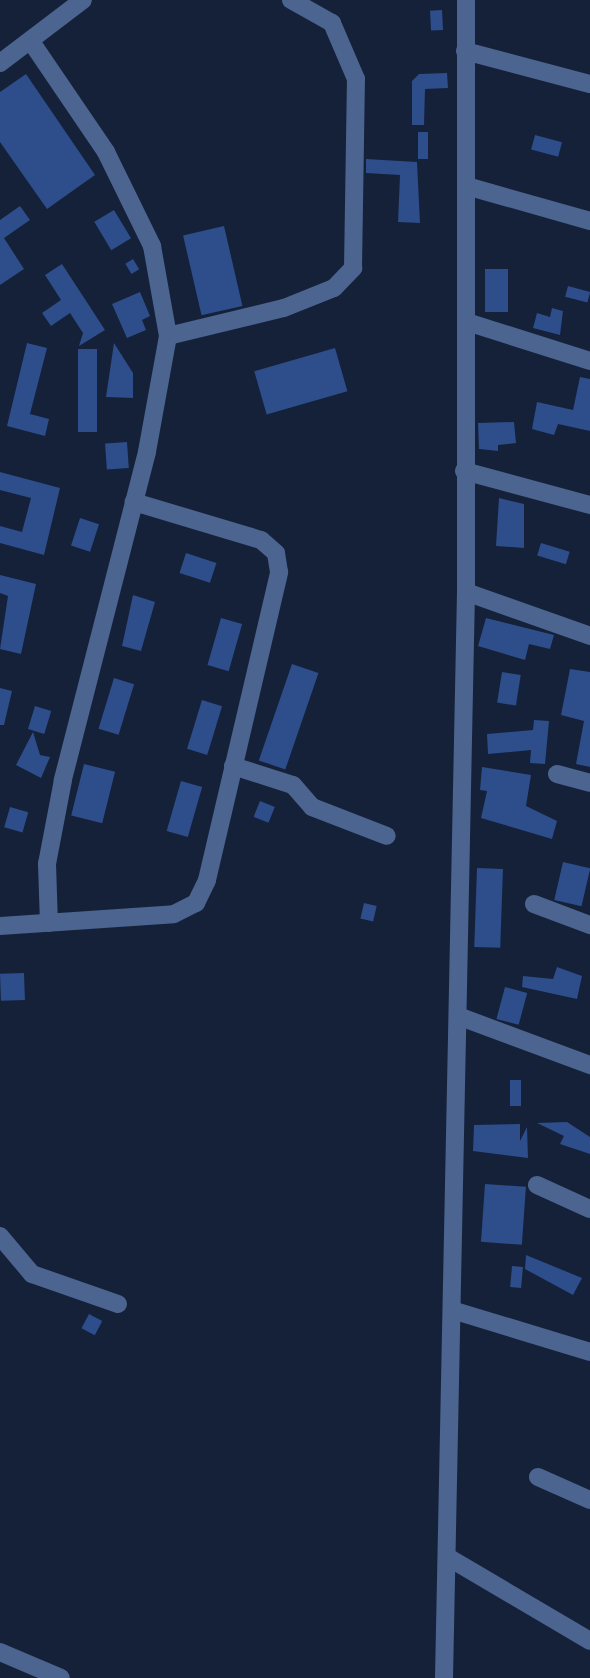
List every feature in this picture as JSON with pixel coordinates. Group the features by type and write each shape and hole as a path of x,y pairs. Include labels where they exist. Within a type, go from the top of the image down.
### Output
{"street":[{"path":"0,63 32,43 83,0"},
{"path":"168,336 284,308 334,288 353,268 356,79 332,23 291,0"},
{"path":"444,1678 451,1559 452,1310 466,592 464,471 470,187 466,0"},
{"path":"32,43 106,152 152,246 168,336 134,502 63,780 47,864 49,923"},
{"path":"465,51 590,84"},
{"path":"470,187 590,221"},
{"path":"467,322 590,361"},
{"path":"464,471 590,505"},
{"path":"0,926 174,914 196,903 233,766 279,572 276,552 261,540 134,502"},
{"path":"466,592 590,636"},
{"path":"233,766 293,785 312,807 387,836"},
{"path":"557,774 590,783"},
{"path":"534,904 590,925"},
{"path":"458,1016 590,1065"},
{"path":"537,1185 590,1209"},
{"path":"0,1236 32,1274 118,1304"},
{"path":"452,1310 590,1352"},
{"path":"538,1477 590,1500"},
{"path":"451,1559 590,1641"},
{"path":"0,1652 61,1678"}],"building":[{"path":"442,10 443,30 431,31 430,11"},
{"path":"447,73 448,88 425,89 424,125 412,125 412,81 419,74"},
{"path":"26,74 95,175 47,209 0,142 0,92"},
{"path":"418,132 428,132 428,159 418,159"},
{"path":"535,135 562,142 558,157 531,149"},
{"path":"366,159 417,162 420,223 398,222 400,175 366,173"},
{"path":"20,206 30,220 4,238 24,269 0,285 0,220"},
{"path":"114,210 131,238 111,250 94,222"},
{"path":"224,226 242,306 202,315 183,235"},
{"path":"133,259 139,269 131,274 125,264"},
{"path":"62,264 105,330 79,346 83,333 70,313 51,326 42,313 61,300 45,275"},
{"path":"485,269 508,269 508,312 485,312"},
{"path":"568,286 590,292 587,303 565,297"},
{"path":"140,292 150,316 142,320 146,330 127,338 112,304"},
{"path":"552,308 563,311 560,335 533,328 537,313 550,317"},
{"path":"27,343 47,348 30,414 49,419 45,436 7,426"},
{"path":"114,343 133,373 133,398 106,397"},
{"path":"335,348 347,391 267,414 254,371"},
{"path":"78,349 97,349 97,432 78,432"},
{"path":"580,377 590,379 590,431 558,424 554,435 532,429 537,402 573,410"},
{"path":"514,422 516,443 498,445 498,451 479,449 478,423"},
{"path":"127,442 129,468 107,469 105,444"},
{"path":"0,472 60,488 44,555 0,543 0,526 22,532 31,498 0,490"},
{"path":"499,498 524,504 524,548 496,546"},
{"path":"80,518 99,524 90,552 71,546"},
{"path":"541,543 570,552 566,564 537,555"},
{"path":"186,553 216,563 210,583 180,573"},
{"path":"0,575 36,584 21,654 0,649 8,596 0,593"},
{"path":"133,595 155,602 141,651 122,646"},
{"path":"221,618 242,624 229,671 207,665"},
{"path":"486,618 554,635 550,649 529,644 525,660 478,646"},
{"path":"292,664 318,673 285,770 259,760"},
{"path":"570,669 590,672 590,767 576,764 584,721 561,715"},
{"path":"502,672 521,675 516,706 497,703"},
{"path":"114,678 134,684 119,735 99,729"},
{"path":"0,688 12,691 4,725 0,725"},
{"path":"202,700 222,706 207,755 187,749"},
{"path":"35,706 51,711 44,734 28,729"},
{"path":"534,720 549,721 545,764 530,763 531,750 488,754 487,734 533,730"},
{"path":"33,732 40,755 50,757 41,778 16,765"},
{"path":"84,764 115,772 102,823 71,815"},
{"path":"482,767 531,775 526,806 557,821 552,839 481,818 487,791 480,790"},
{"path":"181,781 202,787 188,837 167,831"},
{"path":"260,801 275,807 268,823 254,817"},
{"path":"10,807 28,812 22,832 4,827"},
{"path":"563,862 590,868 582,906 554,900"},
{"path":"477,868 503,869 500,948 474,947"},
{"path":"364,903 377,906 373,922 360,919"},
{"path":"557,967 582,976 577,999 522,987 523,976 553,979"},
{"path":"24,973 25,1000 1,1001 0,974"},
{"path":"505,987 527,993 519,1025 496,1019"},
{"path":"510,1080 521,1080 521,1106 510,1106"},
{"path":"567,1122 590,1137 590,1154 560,1144 564,1136 537,1123"},
{"path":"520,1124 520,1141 527,1127 528,1158 473,1151 474,1125"},
{"path":"485,1184 526,1187 522,1245 481,1242"},
{"path":"526,1255 582,1278 573,1295 525,1269"},
{"path":"512,1266 523,1267 521,1288 510,1287"},
{"path":"89,1314 102,1321 95,1335 81,1328"}]}
